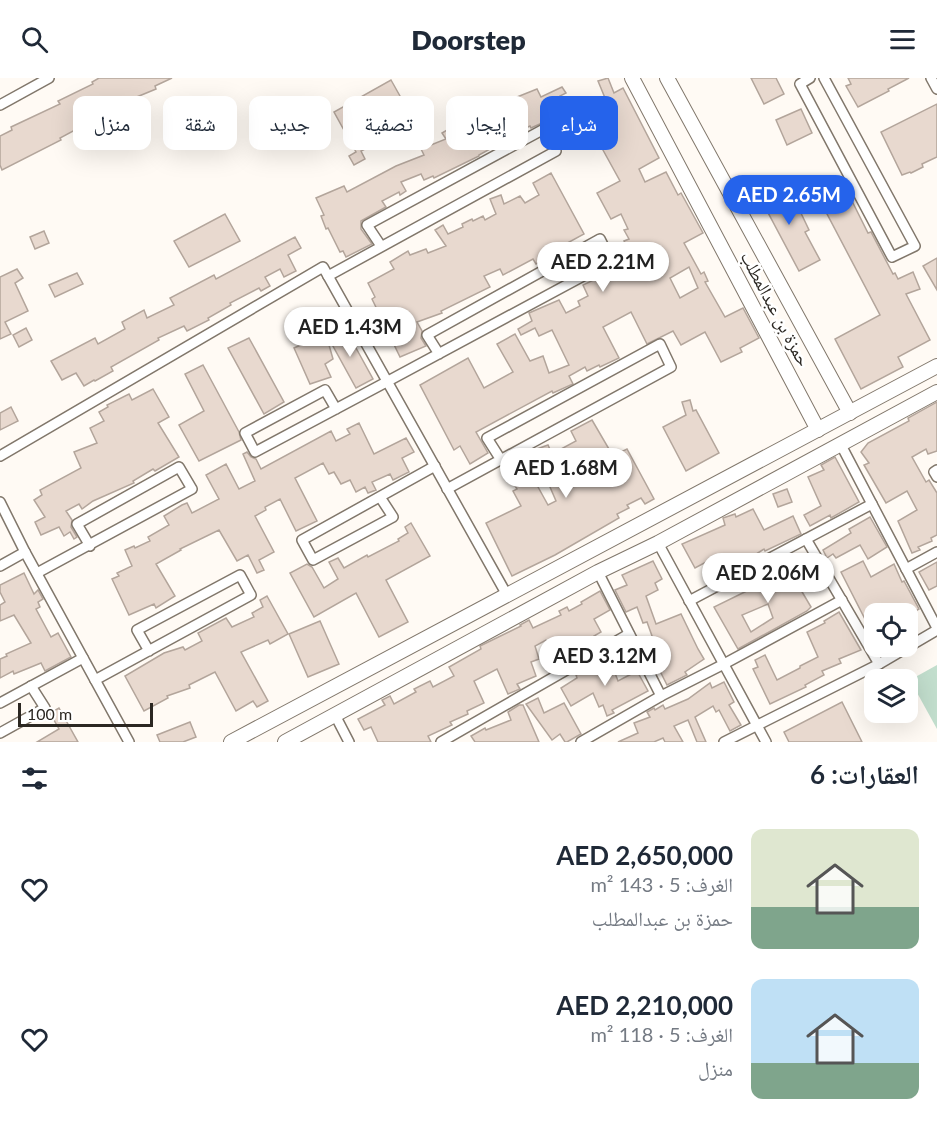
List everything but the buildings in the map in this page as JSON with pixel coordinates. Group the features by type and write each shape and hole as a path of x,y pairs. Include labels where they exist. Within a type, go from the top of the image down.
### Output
{"street":[{"path":"0,105 49,78"},
{"name":"حمزة بن عبدالمطلب","path":"632,78 818,430"},
{"name":"حمزة بن عبدالمطلب","path":"668,78 849,413"},
{"path":"810,78 800,84 892,257 915,246 824,78"},
{"path":"931,78 937,89"},
{"path":"328,276 555,151 544,129 367,225 381,246"},
{"path":"336,410 325,390 245,433 255,452 336,410 612,261 600,238 427,335 439,354"},
{"path":"0,456 323,267 507,595"},
{"path":"447,489 501,460 671,367 660,344 487,438 501,460"},
{"path":"231,742 937,366"},
{"path":"285,742 937,392"},
{"path":"724,742 879,664 937,629 841,445"},
{"path":"380,497 393,517 314,560 303,540 435,466"},
{"path":"37,573 90,546 192,489 179,467 77,524 90,546"},
{"path":"937,470 934,472 937,477"},
{"path":"0,501 129,742"},
{"path":"689,601 872,504"},
{"path":"806,539 879,664"},
{"path":"658,543 766,742"},
{"path":"0,566 26,552"},
{"path":"906,570 937,552"},
{"path":"598,572 661,696"},
{"path":"95,680 149,651 251,595 240,574 137,630 149,651"},
{"path":"581,742 661,696 842,600"},
{"path":"441,742 629,634"},
{"path":"0,703 83,658"},
{"path":"0,733 45,708 31,686"},
{"path":"334,715 349,742"},
{"path":"598,733 603,742"}],"green space":[{"path":"937,665 937,729 918,695 918,676"}]}
